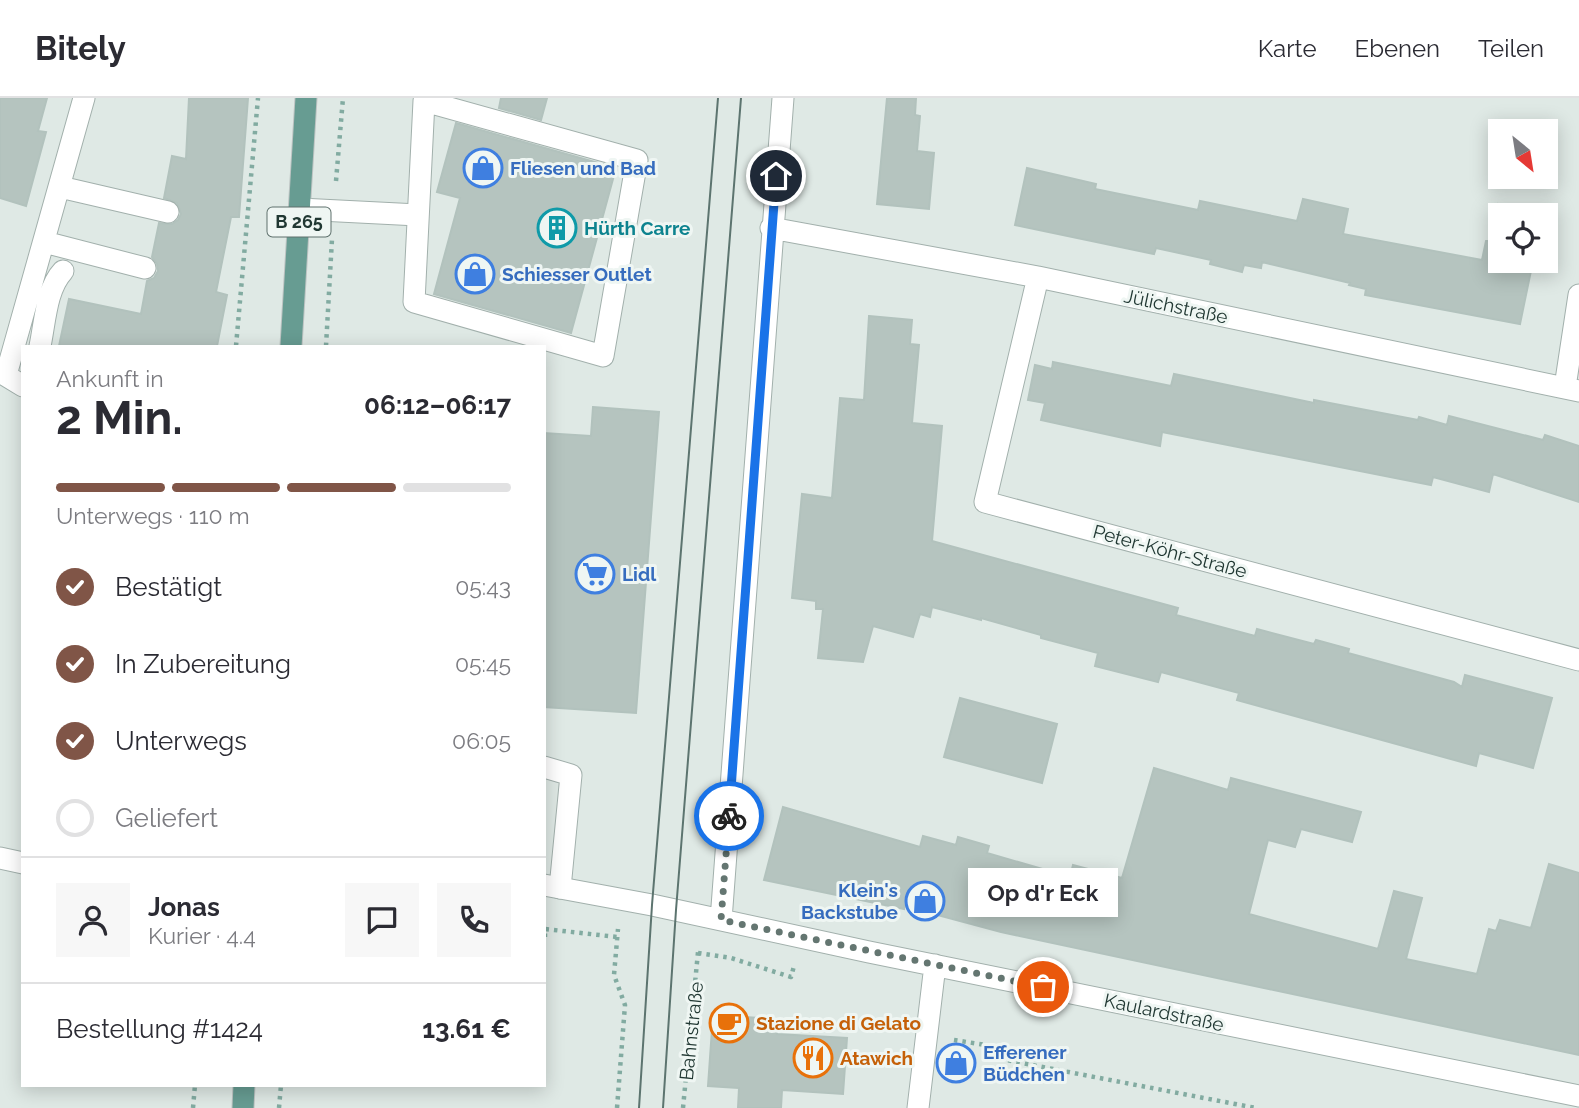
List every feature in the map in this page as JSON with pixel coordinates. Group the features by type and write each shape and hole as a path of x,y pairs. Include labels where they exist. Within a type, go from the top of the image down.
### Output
{"main road":[{"name":"B 265","path":"291,345 306,98"},
{"path":"243,1108 244,1087"}],"street":[{"path":"10,377 44,242 85,98"},
{"path":"721,920 771,228 783,98"},
{"path":"424,101 637,160 603,356 414,302 418,215 424,101"},
{"path":"60,187 168,212"},
{"path":"300,209 418,215"},
{"name":"Jülichstraße","path":"771,228 1038,277 1572,389"},
{"path":"44,242 145,268"},
{"path":"40,345 51,293 56,279 63,271"},
{"name":"Peter-Köhr-Straße","path":"1038,277 985,502 1579,660"},
{"path":"1572,389 1579,295"},
{"path":"546,768 571,775 552,886"},
{"path":"0,858 21,863"},
{"name":"Kaulardstraße","path":"552,886 1579,1096"},
{"path":"918,1108 935,965"}],"path":[{"path":"236,345 258,98"},
{"path":"546,929 617,937 614,975 625,1005 617,1108"},
{"name":"Bahnstraße","path":"683,1108 698,953 731,958 792,977"},
{"path":"925,1036 986,1045 1006,1060 1256,1108"},
{"path":"193,1108 195,1087"},
{"path":"279,1108 281,1087"}],"building":[{"path":"0,98 47,98 38,131 46,132 26,206 0,198"},
{"path":"189,98 248,98 239,217 231,217 216,292 227,295 217,345 59,345 69,299 141,314 147,281 154,278 158,271 152,257 159,223 172,224 181,214 177,203 164,198 172,156 186,159"},
{"path":"501,98 547,98 541,120 499,108"},
{"path":"887,98 916,98 915,115 920,116 917,151 934,153 929,209 877,204"},
{"name":"Hürth Carre","path":"456,123 616,168 571,333 434,294 460,198 437,192"},
{"path":"1027,168 1096,184 1095,189 1198,210 1200,201 1297,221 1303,199 1348,209 1343,234 1482,260 1488,241 1488,273 1531,273 1520,324 1365,295 1366,289 1349,285 1350,283 1262,262 1261,268 1244,265 1242,272 1210,264 1211,260 1156,248 1154,254 1015,225"},
{"path":"869,316 912,320 910,344 919,345 912,423 942,426 932,541 1178,608 1176,615 1255,636 1257,629 1314,644 1316,640 1349,649 1348,653 1454,682 1462,687 1465,675 1552,698 1533,768 1479,753 1476,766 1237,700 1239,693 1161,672 1158,682 1095,666 1098,653 981,618 932,607 930,617 920,614 913,637 873,626 863,662 818,658 823,609 816,609 816,601 792,598 802,494 832,498 840,398 864,400"},
{"path":"1053,362 1171,386 1174,374 1314,403 1314,400 1418,420 1419,417 1447,425 1449,416 1543,440 1545,435 1579,446 1579,502 1493,474 1489,492 1433,477 1431,485 1162,432 1160,446 1041,420 1045,403 1028,400 1035,365 1052,369"},
{"name":"Lidl","path":"593,407 659,412 636,713 546,707 546,433 591,436"},
{"path":"960,698 1057,724 1042,783 944,757"},
{"path":"1154,768 1228,790 1231,778 1361,812 1352,842 1301,829 1295,847 1268,840 1249,914 1378,949 1394,891 1422,898 1406,959 1477,974 1489,929 1496,931 1500,920 1531,928 1549,864 1579,873 1579,1055 1001,932 904,906 904,909 764,880 783,807 920,847 923,836 956,845 958,837 989,846 987,853 1070,877 1073,865 1122,878"},
{"path":"713,1015 778,1019 777,1034 847,1038 843,1094 782,1090 781,1108 738,1108 739,1088 708,1086"}],"tram line":[{"path":"639,1108 652,905 718,98"},
{"path":"663,1108 676,910 741,98"}],"way so far":[{"path":"729,816 721,920 1043,987"}],"place":[{"name":"Fliesen und Bad","path":"483,168"},
{"name":"Hürth Carre","path":"557,228"},
{"name":"Schiesser Outlet","path":"475,274"},
{"name":"Lidl","path":"595,574"},
{"name":"Klein's Backstube","path":"925,901"},
{"name":"Op d'r Eck","path":"1043,987"},
{"name":"Stazione di Gelato","path":"729,1023"},
{"name":"Atawich","path":"813,1058"},
{"name":"Efferener Büdchen","path":"956,1063"}],"route":[{"path":"729,816 776,176"}]}
